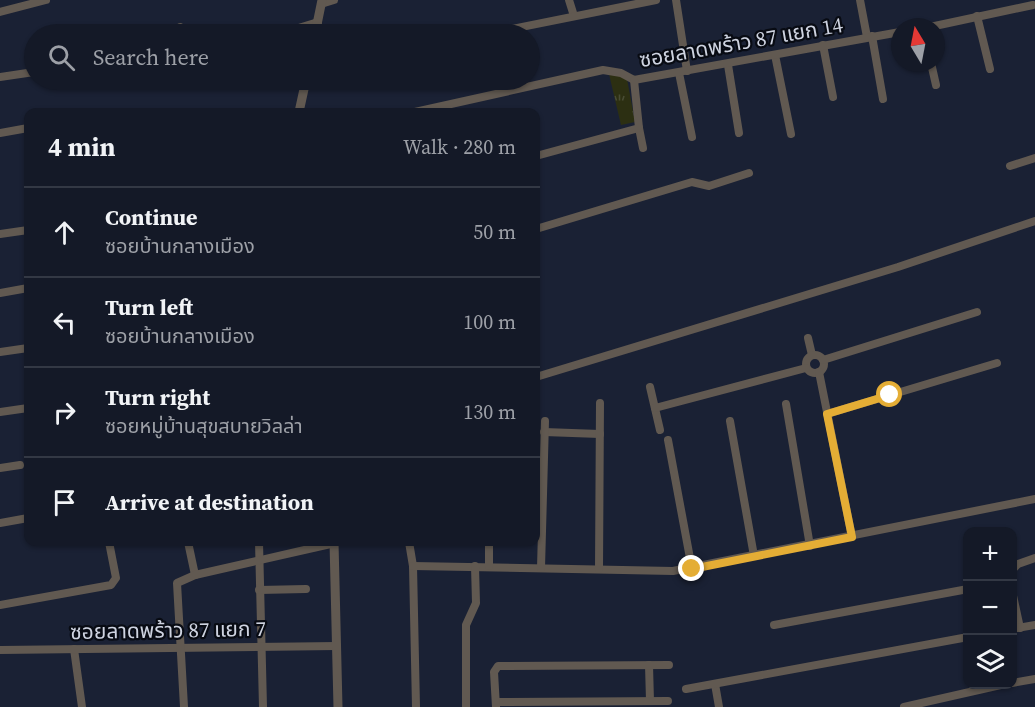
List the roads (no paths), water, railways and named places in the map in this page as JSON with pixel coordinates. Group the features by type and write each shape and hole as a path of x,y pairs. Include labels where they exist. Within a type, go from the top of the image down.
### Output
{"street":[{"path":"0,12 46,0"},
{"path":"312,24 318,22 322,2 334,0"},
{"path":"569,0 574,16"},
{"path":"676,0 692,137"},
{"path":"860,0 883,99"},
{"path":"535,24 650,1"},
{"path":"945,23 1033,5"},
{"path":"977,16 990,69"},
{"name":"ซอยลาดพร้าว 87 แยก 14","path":"540,84 603,70 621,73 634,81 891,34"},
{"path":"823,45 833,97"},
{"path":"775,55 791,134"},
{"path":"728,65 739,133"},
{"path":"933,72 936,85"},
{"path":"0,77 24,73"},
{"path":"634,81 643,148"},
{"path":"300,108 304,90"},
{"name":"ซอยลาดพร้าว 87 แยก 14","path":"434,108 514,90"},
{"path":"540,155 639,128"},
{"path":"0,133 24,129"},
{"path":"1010,166 1035,158"},
{"path":"540,229 692,182 709,186 749,174"},
{"path":"540,376 898,267 1035,221"},
{"path":"0,234 24,231"},
{"path":"0,293 24,289"},
{"path":"823,360 977,312"},
{"path":"808,338 812,355"},
{"path":"0,352 24,349"},
{"path":"812,355 819,355 823,360 824,367 819,372 812,373 806,368 806,360 812,355"},
{"path":"827,414 997,363"},
{"path":"655,408 806,368"},
{"path":"819,372 852,537"},
{"path":"650,387 660,430"},
{"path":"599,569 600,403"},
{"path":"786,404 810,546"},
{"path":"0,412 24,409"},
{"path":"541,568 545,421"},
{"path":"730,421 754,556"},
{"path":"544,432 600,434"},
{"path":"668,440 692,569"},
{"path":"0,468 20,465"},
{"path":"413,566 489,566 662,572 692,569 1035,499"},
{"path":"0,523 24,519"},
{"path":"0,605 111,585 116,578 110,546"},
{"path":"189,546 195,575"},
{"path":"259,546 263,707"},
{"path":"184,707 182,648 176,588 180,580 317,546"},
{"path":"334,546 338,707"},
{"path":"410,546 413,566 416,707"},
{"path":"489,546 489,566"},
{"path":"1017,567 1031,559"},
{"path":"466,707 466,625 476,603 475,566"},
{"path":"259,590 306,589"},
{"path":"774,625 963,590"},
{"path":"1017,628 1035,625"},
{"path":"686,689 963,638"},
{"name":"ซอยลาดพร้าว 87 แยก 7","path":"0,650 337,646"},
{"path":"74,650 82,707"},
{"path":"668,701 496,705 494,672 498,666 669,664"},
{"path":"649,665 650,701"},
{"path":"1017,682 1035,679"},
{"path":"715,684 718,707"},
{"path":"904,707 983,689"}]}
